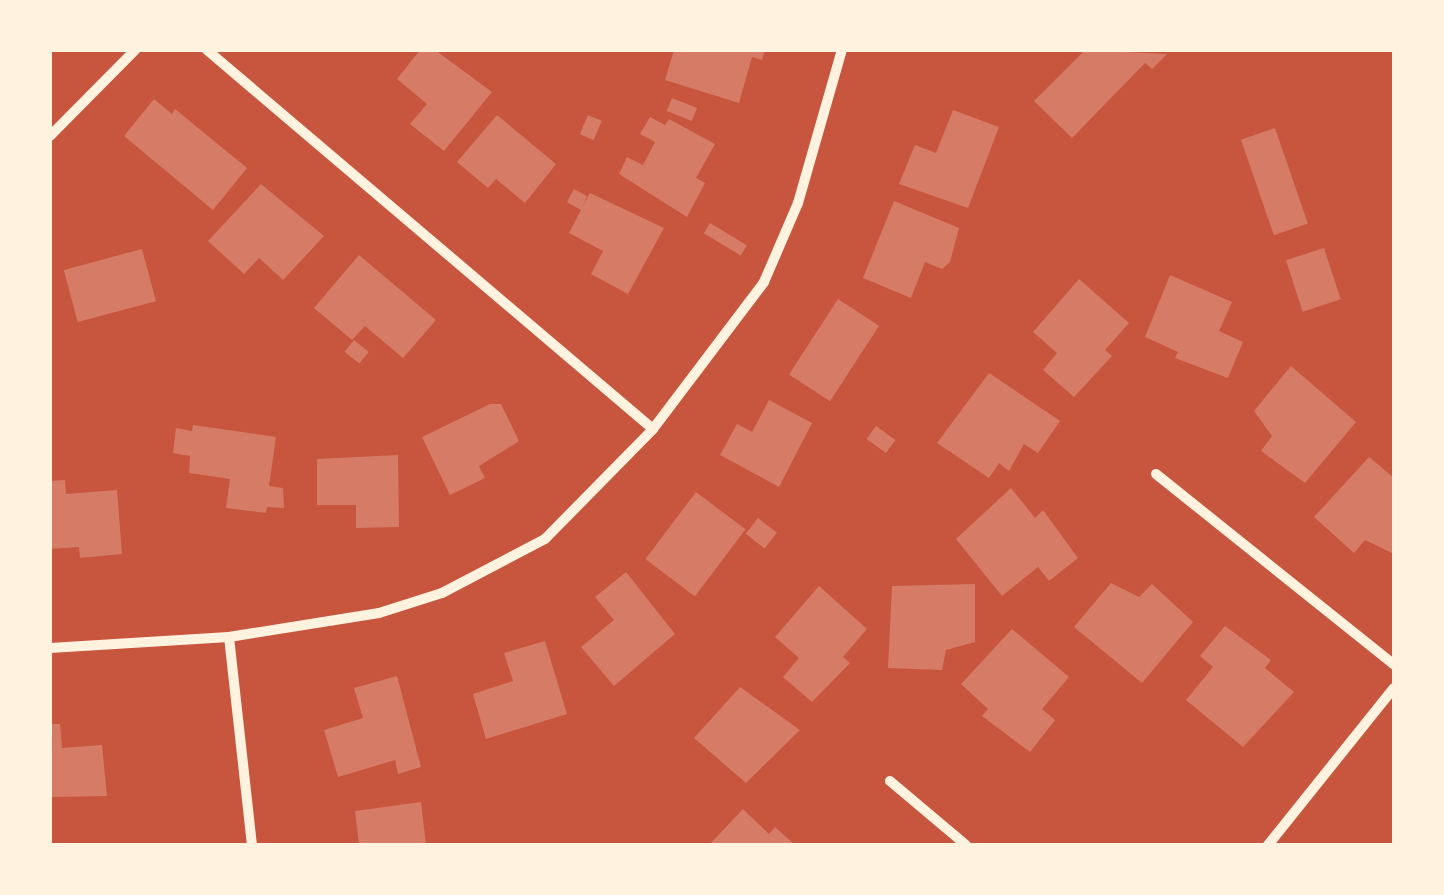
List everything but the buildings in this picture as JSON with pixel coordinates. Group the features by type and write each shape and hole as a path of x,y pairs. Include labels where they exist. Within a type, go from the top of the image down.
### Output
{"street":[{"path":"50,136 136,50"},
{"path":"207,50 653,429"},
{"path":"50,648 230,637 379,613 442,593 545,539 653,429 764,282 798,203 842,50"},
{"path":"1156,474 1394,666"},
{"path":"230,637 252,845"},
{"path":"1268,845 1394,688"},
{"path":"890,781 966,845"}]}
